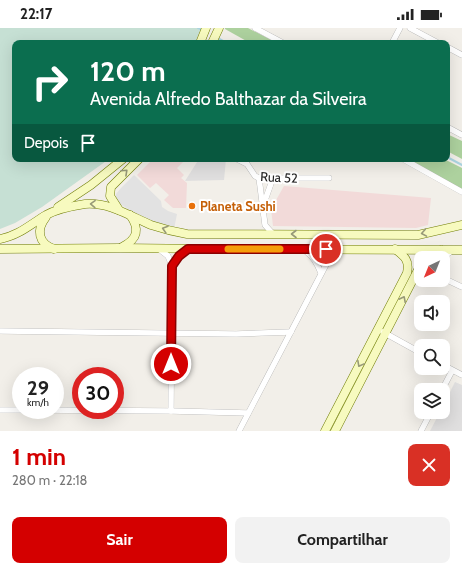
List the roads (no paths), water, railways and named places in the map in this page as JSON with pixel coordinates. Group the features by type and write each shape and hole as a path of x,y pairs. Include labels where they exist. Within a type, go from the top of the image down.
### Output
{"street":[{"path":"201,40 206,28"},
{"path":"213,40 219,28"},
{"path":"255,28 277,40"},
{"path":"394,40 400,28"},
{"path":"410,28 432,40"},
{"path":"450,49 462,55"},
{"path":"450,129 462,135"},
{"path":"0,238 18,233 48,214 91,185 119,162"},
{"path":"119,210 110,196 111,187 136,162"},
{"name":"Rua 52","path":"243,162 247,164 255,176 259,178 329,178"},
{"path":"408,162 462,192"},
{"path":"259,178 264,226 273,234"},
{"path":"262,208 273,178"},
{"path":"54,249 44,243 41,238 40,226 48,214 63,208 86,204 101,205 119,210 151,225 177,232 418,235 462,225"},
{"path":"120,248 131,242 136,233 135,221 130,214"},
{"path":"255,234 264,226"},
{"path":"0,249 395,249 414,251"},
{"path":"159,249 168,256 172,266 171,410"},
{"path":"172,266 179,256 188,249"},
{"path":"303,249 317,262 321,273"},
{"path":"239,431 321,273 332,254 337,249"},
{"path":"325,431 407,273 408,268 405,256 395,249"},
{"path":"449,251 453,249 462,250"},
{"path":"335,431 414,281"},
{"path":"450,281 462,287"},
{"path":"378,329 414,349"},
{"path":"0,331 171,333 290,332"},
{"path":"446,383 452,370 462,376"},
{"path":"0,410 12,410"},
{"path":"64,410 171,410 248,413"},
{"path":"421,431 427,419"}],"waterway":[{"path":"198,28 203,30"},
{"path":"218,38 222,40"},
{"path":"450,159 462,165"}],"place":[{"name":"Planeta Sushi","path":"192,206"}]}
